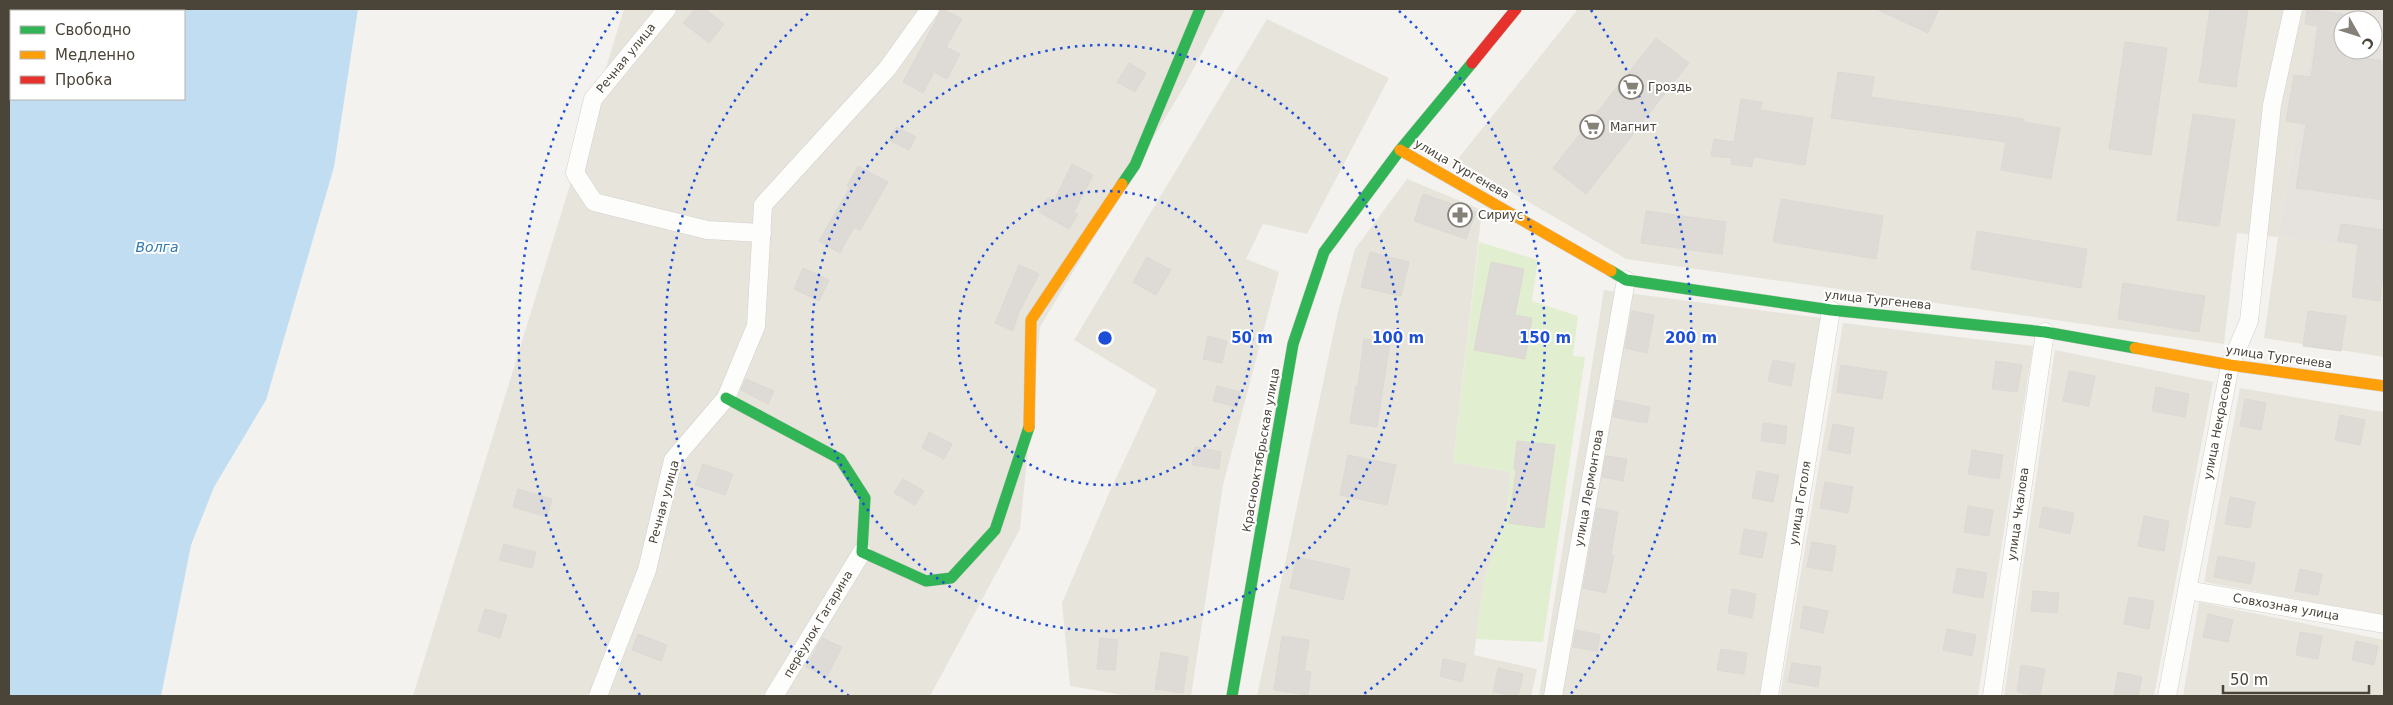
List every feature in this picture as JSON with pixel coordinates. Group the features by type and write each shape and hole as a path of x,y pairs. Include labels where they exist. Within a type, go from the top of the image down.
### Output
{"street":[{"name":"Речная улица","path":"667,9 593,99 575,172 594,202 707,230 762,233"},
{"name":"Речная улица","path":"598,696 647,570 673,460 726,398 756,326 763,205 888,69 930,9"},
{"path":"726,398 840,459 865,498 862,552 926,581 951,578 995,530 1029,431 1031,320 1134,165 1200,9"},
{"name":"Краснооктябрьская улица","path":"1232,696 1294,344 1324,252 1400,150 1516,9"},
{"name":"улица Некрасова","path":"2167,696 2230,364 2249,321 2272,105 2293,9"},
{"name":"улица Тургенева","path":"1400,150 1626,280 1831,310 2045,332 2230,364 2384,386"},
{"name":"улица Лермонтова","path":"1553,696 1626,280"},
{"name":"улица Гоголя","path":"1769,696 1831,310"},
{"name":"улица Чкалова","path":"1992,696 2045,332"},
{"name":"переулок Гагарина","path":"774,696 862,552"},
{"name":"Совхозная улица","path":"2187,590 2384,624"}],"shaded area":[{"path":"624,9 1225,9 1185,85 1040,327 1020,529 930,696 413,696"},
{"path":"1578,9 2317,9 2278,237 2237,233 2224,344 1626,259 1457,160"},
{"path":"2317,9 2384,9 2384,251 2278,237"},
{"path":"1267,19 1389,78 1307,234 1263,224 1246,259 1279,272 1223,485 1191,696 1129,696 1070,686 1062,603 1110,491 1157,390 1074,340"},
{"path":"1407,179 1482,210 1453,462 1511,472 1506,518 1484,580 1474,655 1537,669 1531,696 1257,696 1338,312 1355,249"},
{"path":"2278,237 2384,251 2384,357 2264,338"},
{"path":"1604,290 1829,319 1761,696 1539,696"},
{"path":"1843,323 2033,346 1978,696 1780,696"},
{"path":"2055,350 2213,382 2154,696 2004,696"},
{"path":"2240,388 2384,412 2384,615 2204,582"},
{"path":"2199,602 2384,640 2384,696 2183,696"}],"green space":[{"path":"1479,242 1538,260 1532,301 1578,316 1573,356 1585,357 1543,642 1476,639 1484,580 1506,518 1511,472 1453,462"}],"water":[{"name":"Волга","path":"9,9 358,9 334,167 266,400 214,487 191,545 161,696 9,696"}],"building":[{"path":"695,9 705,9 724,24 709,43 683,23"},
{"path":"942,9 962,19 946,47 960,54 947,79 934,72 923,93 903,82"},
{"path":"1876,9 1939,9 1928,33"},
{"path":"2210,9 2248,9 2236,87 2199,82"},
{"path":"2307,9 2333,13 2333,60 2384,61 2384,200 2296,188 2306,124 2286,121 2294,75 2311,77 2318,26 2305,24"},
{"path":"1656,38 1689,63 1586,194 1553,168"},
{"path":"2125,42 2167,48 2151,155 2109,149"},
{"path":"1129,63 1146,73 1135,92 1117,82"},
{"path":"1838,72 1874,77 1871,97 2024,119 2024,122 2060,128 2051,179 2001,170 2006,142 1831,118"},
{"path":"1741,99 1762,102 1760,110 1813,118 1805,165 1753,157 1752,167 1731,164 1732,158 1711,156 1714,139 1734,142"},
{"path":"2193,114 2235,120 2219,226 2177,220"},
{"path":"896,127 916,137 909,150 889,140"},
{"path":"1072,164 1093,175 1074,212 1078,214 1069,229 1039,212 1048,197 1054,201"},
{"path":"858,166 888,182 860,231 854,227 840,253 819,241 850,187 847,186"},
{"path":"1423,194 1476,212 1466,239 1414,221"},
{"path":"1781,199 1883,216 1876,259 1773,242"},
{"path":"1646,211 1726,222 1722,254 1641,243"},
{"path":"2341,224 2384,230 2384,264 2380,301 2352,297 2358,244 2338,241"},
{"path":"1977,231 2087,249 2081,288 1971,269"},
{"path":"1370,252 1409,262 1401,296 1361,287"},
{"path":"1147,257 1171,270 1156,295 1133,282"},
{"path":"1491,262 1524,269 1515,315 1532,318 1525,359 1474,350"},
{"path":"1019,265 1039,274 1019,312 1013,331 995,323"},
{"path":"803,268 829,280 819,301 794,289"},
{"path":"2123,283 2205,296 2199,332 2118,319"},
{"path":"1632,311 1654,315 1647,353 1625,348"},
{"path":"2308,311 2346,316 2341,351 2303,346"},
{"path":"1208,336 1227,341 1222,363 1203,359"},
{"path":"1364,339 1390,342 1377,427 1350,423 1356,386 1358,386"},
{"path":"1773,360 1795,364 1791,386 1768,381"},
{"path":"1996,361 2022,365 2017,392 1992,389"},
{"path":"1841,365 1887,372 1882,399 1837,392"},
{"path":"2069,371 2095,376 2089,406 2063,401"},
{"path":"746,379 774,391 768,404 741,390"},
{"path":"1217,386 1240,392 1237,407 1213,401"},
{"path":"2156,387 2189,394 2185,417 2152,411"},
{"path":"2245,399 2266,403 2261,430 2240,426"},
{"path":"1616,400 1650,407 1647,423 1613,417"},
{"path":"2340,415 2365,420 2360,445 2335,440"},
{"path":"1763,423 1787,426 1785,444 1761,441"},
{"path":"1833,424 1854,428 1850,454 1828,450"},
{"path":"929,432 952,444 944,459 922,448"},
{"path":"1517,441 1555,445 1544,528 1509,523 1516,469 1514,469"},
{"path":"1195,447 1221,452 1219,469 1192,465"},
{"path":"1972,450 2003,455 1999,479 1968,474"},
{"path":"1348,455 1396,465 1387,505 1340,495"},
{"path":"1606,456 1627,459 1623,481 1602,477"},
{"path":"703,464 733,474 725,495 695,485"},
{"path":"1757,471 1779,475 1773,502 1752,498"},
{"path":"903,479 924,491 915,505 894,493"},
{"path":"1825,482 1853,487 1848,513 1820,508"},
{"path":"518,489 552,499 547,517 513,507"},
{"path":"2230,497 2255,502 2250,528 2225,524"},
{"path":"1968,506 1993,510 1989,536 1964,532"},
{"path":"2043,507 2074,513 2070,534 2039,527"},
{"path":"1597,508 1618,512 1611,555 1614,556 1606,593 1583,588"},
{"path":"2144,516 2169,521 2164,551 2138,546"},
{"path":"1744,529 1767,533 1762,558 1740,554"},
{"path":"1812,542 1836,546 1832,571 1807,567"},
{"path":"504,544 536,552 532,568 499,560"},
{"path":"2218,556 2255,563 2251,584 2214,577"},
{"path":"1297,557 1350,569 1343,600 1290,588"},
{"path":"1957,568 1987,573 1983,598 1953,593"},
{"path":"2300,569 2322,574 2318,595 2295,591"},
{"path":"1732,589 1756,594 1752,618 1728,613"},
{"path":"2033,591 2059,593 2057,613 2031,611"},
{"path":"2129,597 2154,601 2149,629 2124,624"},
{"path":"1804,606 1828,611 1823,633 1800,628"},
{"path":"485,609 507,615 500,638 478,631"},
{"path":"2208,614 2233,620 2228,642 2203,637"},
{"path":"1947,629 1976,635 1972,656 1943,650"},
{"path":"1576,630 1600,635 1597,651 1573,647"},
{"path":"2300,632 2322,636 2318,659 2296,655"},
{"path":"638,634 667,645 661,661 632,650"},
{"path":"1282,636 1309,640 1304,671 1311,672 1308,695 1274,690"},
{"path":"822,638 842,647 827,677 806,667"},
{"path":"1100,638 1118,640 1115,670 1097,669"},
{"path":"2356,641 2378,646 2374,665 2352,660"},
{"path":"1721,649 1747,653 1744,674 1717,670"},
{"path":"1161,652 1188,657 1183,693 1155,689"},
{"path":"1443,659 1466,664 1462,682 1440,676"},
{"path":"1792,663 1821,667 1818,687 1788,682"},
{"path":"2021,665 2045,669 2040,696 2017,692"},
{"path":"1498,668 1523,674 1518,696 1493,692"},
{"path":"2118,672 2142,677 2138,696 2114,696"}],"traffic: fast":[{"path":"1122,184 1135,165 1200,9"},
{"path":"1232,696 1293,344 1324,252 1400,150 1472,63"},
{"path":"1611,271 1626,280 1831,310 2045,332 2135,348"},
{"path":"726,398 840,459 865,498 862,552 926,581 951,578 995,530 1029,427"}],"traffic: slow":[{"path":"1400,150 1611,271"},
{"path":"1029,427 1031,320 1122,184"},
{"path":"2135,348 2230,365 2384,386"}],"traffic: jam":[{"path":"1472,63 1516,9"}],"place":[{"name":"Гроздь","path":"1631,87"},
{"name":"Магнит","path":"1592,127"},
{"name":"Сириус","path":"1460,215"}]}
